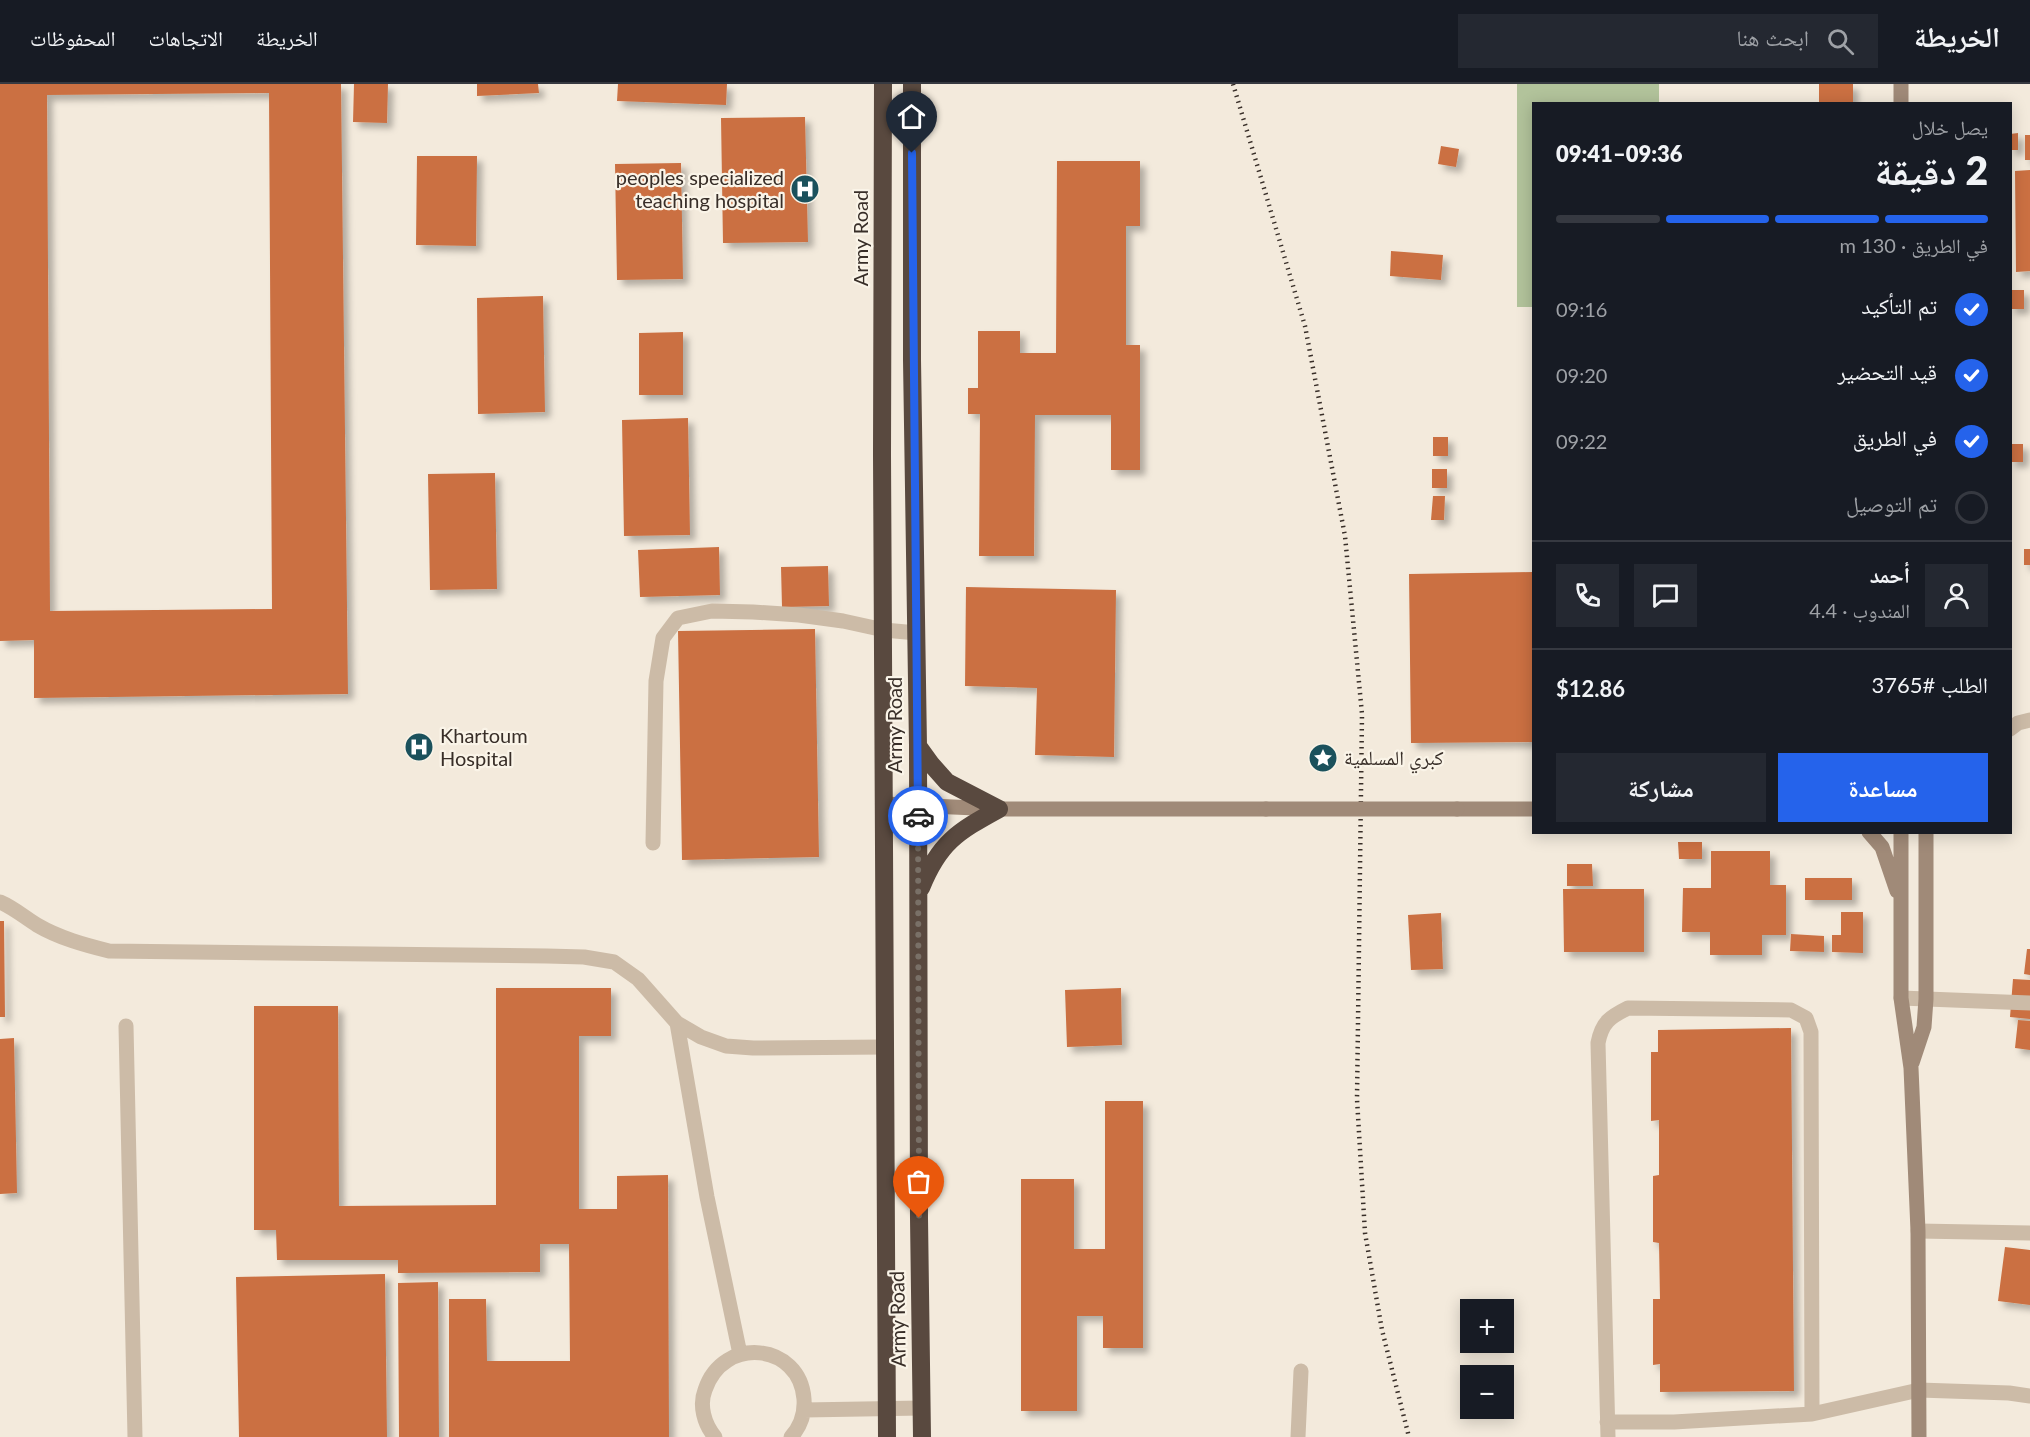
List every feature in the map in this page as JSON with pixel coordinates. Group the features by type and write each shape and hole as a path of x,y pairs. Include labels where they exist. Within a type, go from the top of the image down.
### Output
{"highway":[{"name":"Army Road","path":"883,84 882,455 887,1437"},
{"name":"Army Road","path":"912,84 912,360 917,633 922,1437"},
{"path":"918,746 947,782 999,809"},
{"path":"917,897 931,864 946,845 964,828 999,809"}],"street":[{"path":"1901,84 1901,102"},
{"path":"653,843 656,681 663,638 678,618 712,610 753,612 799,615 884,630 917,633"},
{"path":"2012,728 2018,723 2030,720"},
{"path":"884,804 999,809 1532,809"},
{"path":"1871,834 1882,847 1895,882 1902,915"},
{"path":"1901,834 1901,998 1911,1068 1918,1231 1918,1437"},
{"path":"1911,1068 1923,1027 1926,999 1926,834"},
{"path":"0,902 46,929 81,944 109,951 584,957 614,962 638,979 677,1023 701,1037 726,1046 753,1048 886,1047"},
{"path":"1901,998 2030,1004"},
{"path":"1812,1414 1811,1032 1806,1018 1791,1010 1628,1008 1610,1017 1601,1031 1598,1043 1607,1430 1674,1430 1812,1414 1919,1390 2009,1392 2030,1396"},
{"path":"677,1023 707,1197 740,1354"},
{"path":"126,1026 135,1437"},
{"path":"1918,1231 2030,1233"},
{"path":"715,1437 704,1417 702,1397 709,1378 722,1362 740,1354 760,1352 779,1359 794,1372 803,1390 804,1410 798,1429 791,1437"},
{"path":"1298,1437 1301,1371"},
{"path":"804,1410 922,1408"}],"green space":[{"path":"1517,84 1659,84 1659,102 1532,102 1532,307 1517,307"}],"building":[{"path":"0,84 341,84 348,694 34,698 34,640 0,641","holes":["269,93 272,609 50,611 47,95"]},
{"path":"354,84 388,84 387,123 353,122"},
{"path":"477,84 538,84 539,93 477,96"},
{"path":"618,84 727,84 726,105 617,101"},
{"path":"1819,84 1853,84 1853,102 1819,102"},
{"path":"805,117 808,242 723,243 721,118"},
{"path":"2018,133 2018,150 2012,150 2012,134"},
{"path":"2025,135 2030,135 2030,160 2025,160"},
{"path":"1441,146 1459,149 1456,167 1438,164"},
{"path":"417,156 477,156 476,246 416,245"},
{"path":"1057,161 1140,161 1140,226 1126,226 1126,345 1140,345 1140,470 1111,470 1111,415 1035,415 1034,556 979,556 980,414 968,414 968,388 978,388 978,331 1020,331 1020,353 1056,353"},
{"path":"681,163 683,279 617,280 615,164"},
{"path":"2030,170 2030,271 2016,272 2015,171"},
{"path":"1391,251 1443,255 1441,280 1390,276"},
{"path":"2012,290 2024,290 2024,309 2012,309"},
{"path":"543,296 545,412 478,414 477,298"},
{"path":"683,332 683,395 639,395 639,333"},
{"path":"688,418 690,535 624,536 622,420"},
{"path":"1433,437 1448,437 1448,456 1433,456"},
{"path":"2012,444 2023,444 2023,462 2012,462"},
{"path":"1432,469 1447,469 1447,488 1432,488"},
{"path":"495,473 497,589 430,590 428,474"},
{"path":"1433,496 1445,496 1444,520 1431,520"},
{"path":"719,547 720,595 640,597 638,550"},
{"path":"2024,549 2030,549 2030,565 2024,565"},
{"path":"828,566 829,606 782,607 781,567"},
{"path":"1532,572 1532,742 1411,743 1409,574"},
{"path":"966,587 1116,590 1114,757 1035,755 1037,688 965,686"},
{"path":"815,629 819,857 682,860 678,631"},
{"path":"1678,842 1702,842 1702,859 1679,859"},
{"path":"1711,851 1770,851 1770,885 1786,885 1786,935 1762,935 1762,955 1710,955 1710,932 1682,932 1683,888 1711,888"},
{"path":"1567,864 1592,864 1593,886 1567,886"},
{"path":"1805,878 1852,878 1852,900 1805,900"},
{"path":"1563,889 1644,889 1644,952 1564,952"},
{"path":"1841,912 1863,912 1863,953 1832,952 1832,935 1841,935"},
{"path":"1441,913 1443,969 1411,970 1408,915"},
{"path":"0,921 4,921 5,1017 0,1017"},
{"path":"1791,934 1824,936 1824,952 1790,951"},
{"path":"2027,949 2030,949 2030,975 2024,974"},
{"path":"2013,979 2030,980 2030,1019 2010,1017"},
{"path":"496,988 611,988 611,1036 579,1036 579,1209 617,1209 617,1176 668,1175 669,1437 449,1437 449,1299 486,1299 487,1361 570,1361 569,1244 540,1244 540,1272 398,1273 398,1260 277,1260 276,1230 254,1230 254,1006 338,1006 339,1206 496,1205"},
{"path":"1121,988 1122,1045 1067,1047 1065,990"},
{"path":"2018,1020 2030,1021 2030,1050 2015,1048"},
{"path":"1791,1028 1794,1391 1660,1392 1660,1364 1653,1365 1653,1299 1660,1299 1659,1243 1653,1242 1653,1176 1659,1175 1659,1120 1651,1121 1651,1052 1658,1052 1658,1030"},
{"path":"14,1038 17,1193 0,1194 0,1039"},
{"path":"1105,1101 1143,1101 1143,1348 1103,1348 1103,1316 1077,1316 1077,1411 1021,1411 1021,1179 1074,1179 1074,1249 1105,1249"},
{"path":"2005,1247 2030,1250 2030,1305 1998,1301"},
{"path":"385,1274 387,1437 239,1437 236,1277"},
{"path":"438,1282 439,1437 399,1437 398,1283"}],"railway":[{"path":"1233,84 1305,326 1345,536 1362,714 1357,1099 1365,1233 1382,1330 1409,1437"}],"way so far":[{"path":"918,816 919,1218"}],"place":[{"name":"peoples specialized teaching hospital","path":"805,189"},
{"name":"Khartoum Hospital","path":"419,747"},
{"name":"كبري المسلمية","path":"1323,758"}],"route":[{"path":"912,153 912,360 918,816"}]}
